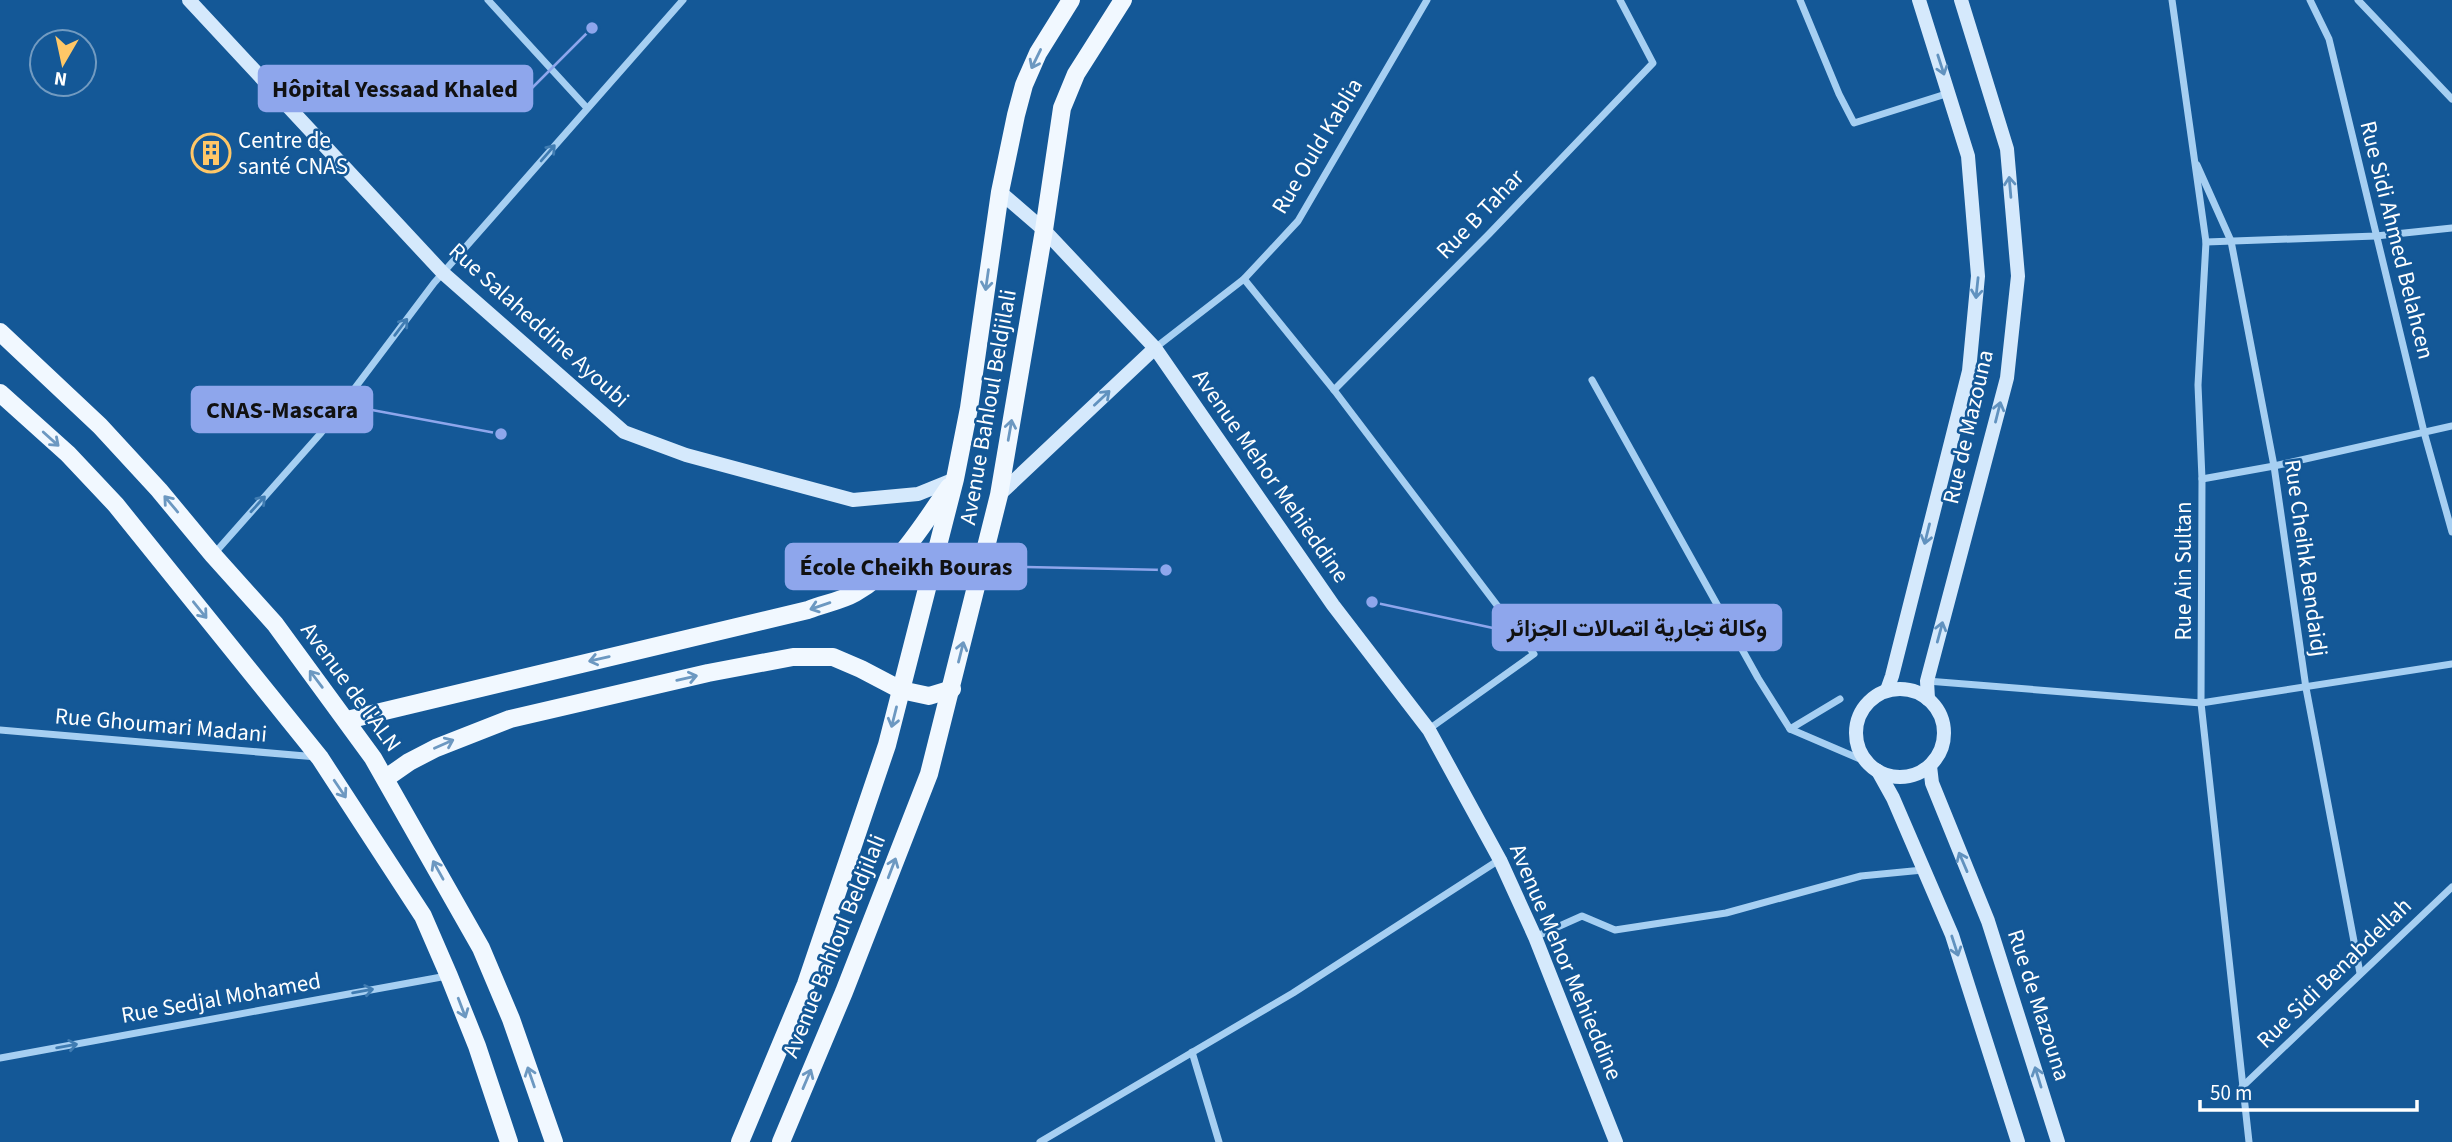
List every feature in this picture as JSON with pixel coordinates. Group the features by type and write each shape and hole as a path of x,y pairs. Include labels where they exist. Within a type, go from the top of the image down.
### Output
{"main road":[{"name":"Avenue Bahloul Beldjilali","path":"740,1142 806,984 887,745 956,479 1000,192 1024,85 1038,52 1071,0"},
{"name":"Avenue Bahloul Beldjilali","path":"781,1142 844,992 929,774 999,495 1062,108 1076,74 1123,0"},
{"name":"Avenue de l'ALN","path":"0,332 100,426 159,490 275,624 347,720 386,778 481,948 511,1018 554,1142"},
{"path":"0,393 68,454 116,505 320,758 422,916 450,976 477,1046 509,1142"},
{"path":"347,720 808,610 853,594 877,577 903,552 956,479"},
{"path":"386,778 436,748 510,719 708,673 793,657 833,657 901,690 929,696 952,689"}],"street":[{"name":"Rue Salaheddine Ayoubi","path":"189,0 443,273 624,432 686,455 853,500 918,494 956,479"},
{"path":"488,0 587,108"},
{"path":"213,555 321,433 443,273 683,0"},
{"name":"Rue Ould Kablia","path":"1154,348 1244,279 1298,221 1427,0"},
{"name":"Rue B Tahar","path":"1334,390 1653,63 1620,0"},
{"path":"1800,0 1854,123 1950,92"},
{"name":"Rue de Mazouna","path":"1887,690 1969,371 1978,276 1968,156 1919,0"},
{"name":"Rue de Mazouna","path":"1928,699 1927,681 2007,378 2018,276 2007,149 1961,0"},
{"path":"2173,4 2180,0"},
{"name":"Rue Sidi Ahmed Belahcen","path":"2310,0 2329,38 2424,432 2452,531"},
{"path":"2358,0 2452,99"},
{"name":"Rue Ain Sultan","path":"2173,4 2206,242 2198,385 2202,479 2201,703 2249,1142"},
{"name":"Rue Cheihk Bendaidj","path":"2193,155 2231,241 2274,466 2306,688 2360,973"},
{"name":"Avenue Mehor Mehieddine","path":"1000,192 1044,230 1154,348 1333,605 1429,730 1500,860 1535,937 1616,1142"},
{"path":"2206,242 2376,236 2452,228"},
{"path":"1244,279 1334,390 1534,654 1429,730"},
{"path":"999,495 1154,348"},
{"path":"1592,380 1758,678 1790,729 1872,767 1891,776 1905,777 1930,766 1938,756 1945,732 1937,708 1919,692 1909,689 1887,690 1874,697 1863,708 1857,721 1857,742 1872,767 1893,798 1952,935 2018,1142"},
{"path":"2202,479 2274,466 2452,426"},
{"path":"1927,681 2201,703 2452,664"},
{"path":"1790,729 1840,699"},
{"name":"Rue Ghoumari Madani","path":"0,730 320,758"},
{"name":"Rue de Mazouna","path":"1930,766 1932,783 1988,921 2058,1142"},
{"path":"1040,1142 1293,993 1500,860"},
{"path":"1535,937 1582,916 1615,930 1726,913 1861,876 1923,870"},
{"name":"Rue Sidi Benabdellah","path":"2242,1087 2452,887"},
{"name":"Rue Sedjal Mohamed","path":"0,1058 450,976"},
{"path":"1192,1052 1219,1142"}],"place":[{"name":"Hôpital Yessaad Khaled","path":"592,28"},
{"name":"Centre de santé CNAS","path":"211,153"},
{"name":"CNAS-Mascara","path":"501,434"},
{"name":"École Cheikh Bouras","path":"1166,570"},
{"name":"وكالة تجارية اتصالات الجزائر","path":"1372,602"}]}
